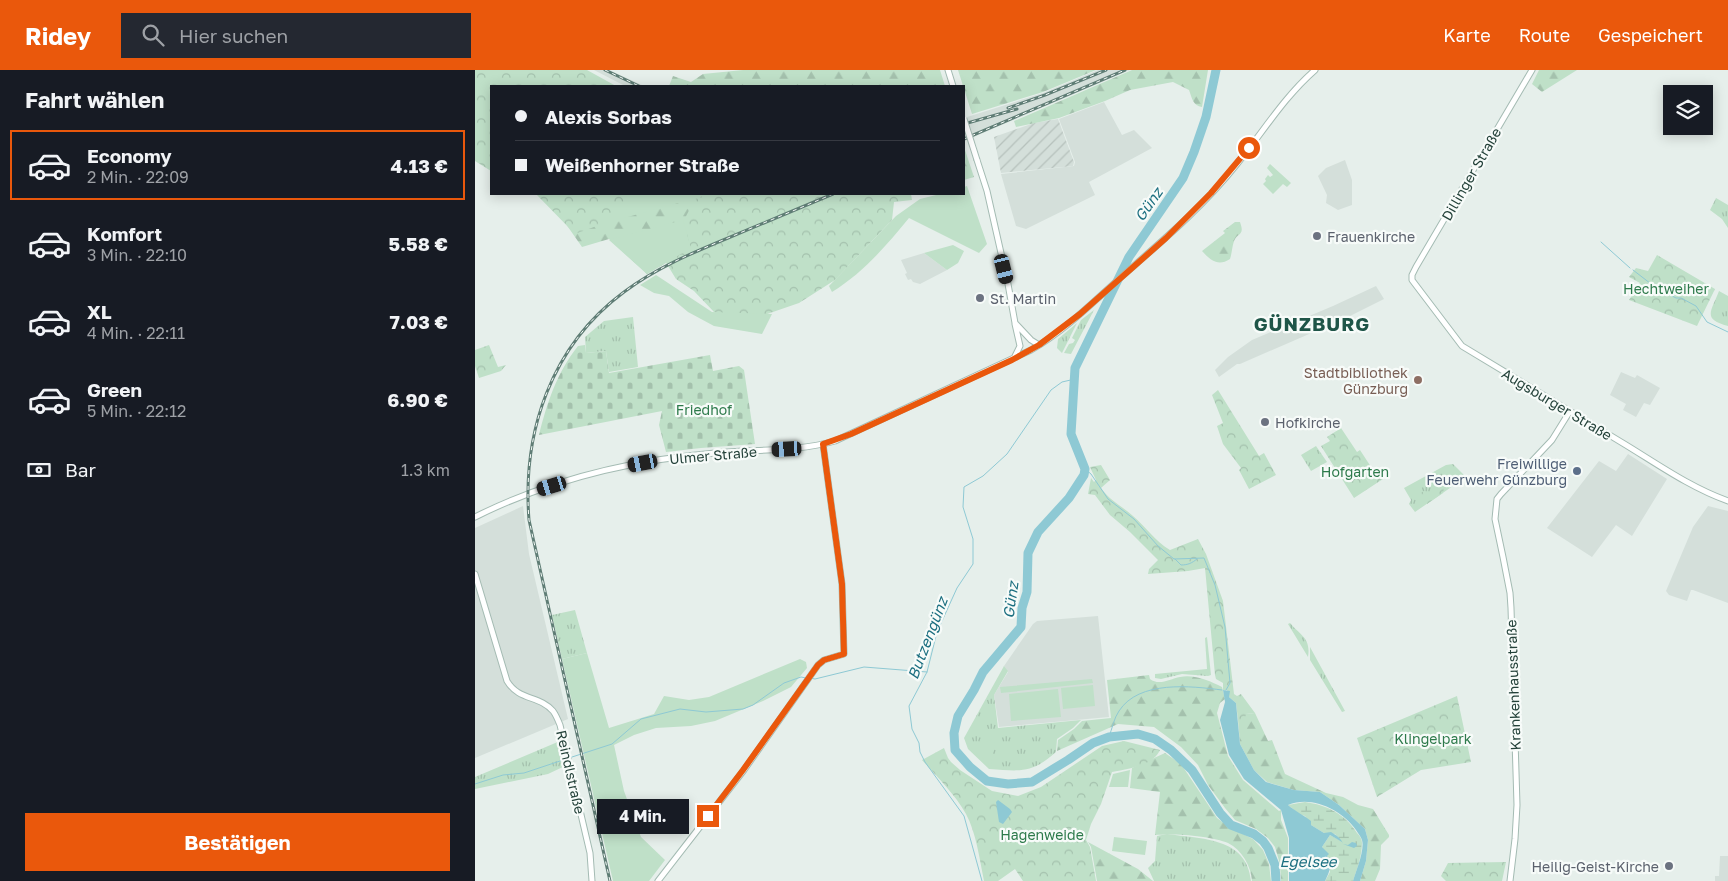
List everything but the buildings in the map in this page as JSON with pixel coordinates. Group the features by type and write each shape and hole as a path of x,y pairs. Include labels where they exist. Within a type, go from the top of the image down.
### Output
{"main road":[{"path":"948,70 953,85"},
{"name":"Ulmer Straße","path":"475,517 527,494 569,480 618,468 685,456 787,449 823,444 851,434 1012,360 1055,334 1161,242 1217,187 1281,106 1315,70"},
{"name":"Dillinger Straße","path":"1411,278 1532,70"},
{"path":"965,122 987,191 1008,284 1020,346 1012,360"},
{"name":"Augsburger Straße","path":"1411,278 1462,346 1676,477 1728,500"},
{"path":"1015,323 1039,345"},
{"name":"Krankenhausstraße","path":"1510,881 1515,839 1517,768 1510,593 1495,513 1497,499 1552,440 1570,412"},
{"path":"658,881 743,770 811,674 824,660 844,654 842,584 823,444"},
{"name":"Reindlstraße","path":"475,574 507,681 516,692 545,704 553,711 560,725 590,853 593,870 592,881"}],"shaded area":[{"path":"594,70 609,70 642,85 623,85"},
{"path":"1098,70 1130,70 965,141 965,118 1043,93"},
{"path":"1104,102 1122,135 1134,130 1152,148 1089,182 1095,195 1026,229 1016,226 1001,174 1074,166 1075,162 1059,119"},
{"path":"1058,119 1074,162 1073,166 1001,173 994,137 1034,123"},
{"path":"1345,160 1352,180 1352,205 1338,210 1326,203 1327,195 1318,176 1326,168"},
{"path":"924,253 947,270 920,284 913,282 911,279 908,280 901,260"},
{"path":"1376,286 1384,299 1346,318 1237,364 1219,377 1215,370 1228,357 1252,340"},
{"path":"1621,372 1635,378 1637,375 1660,388 1650,405 1644,403 1636,417 1623,410 1626,404 1610,395"},
{"path":"1628,454 1667,479 1632,536 1616,525 1592,557 1547,528 1599,461 1616,471"},
{"path":"523,506 529,554 568,719 475,758 475,528"},
{"path":"1708,506 1728,511 1728,603 1693,590 1691,590 1687,601 1669,595 1666,591 1693,527"},
{"path":"1098,616 1109,717 999,727 994,695 1008,672 1004,666 1033,624 1037,621"},
{"path":"1720,856 1728,856 1728,881 1715,881 1715,876 1719,876"}],"green space":[{"path":"475,70 587,70 614,85 490,85 490,170 475,161"},
{"path":"743,70 940,70 945,85 669,85 673,76 691,82 703,74"},
{"path":"958,70 1096,70 1043,92 972,114 965,92 965,85 963,85"},
{"path":"1132,70 1208,70 1202,107 1195,103 1189,90 1173,82 1130,90 1059,118 1016,127 1014,121"},
{"path":"1539,70 1577,70 1542,92 1532,84"},
{"path":"965,150 974,177 965,180"},
{"path":"1270,164 1291,183 1287,187 1283,184 1273,194 1263,184 1268,175 1270,177 1273,175 1267,168"},
{"path":"967,186 987,244 979,253 909,218 864,268 832,292 829,286 896,216 920,199 936,195 965,195 965,187"},
{"path":"537,195 627,195 621,217 575,234"},
{"path":"546,195 825,195 671,260 647,274 609,239 582,247"},
{"path":"630,195 690,195 693,199 624,218"},
{"path":"710,195 911,195 912,200 894,202 892,220 835,280 799,303 747,321 714,312 694,291 676,279 665,261 689,243 684,220 695,199"},
{"path":"1716,198 1728,205 1728,228 1722,219 1710,210"},
{"path":"683,220 691,248 647,274 609,240"},
{"path":"1235,222 1240,222 1242,230 1234,241 1230,259 1222,262 1211,260 1202,251 1225,233 1223,231"},
{"path":"953,245 964,251 958,263 947,270 924,253"},
{"name":"Hechtweiher","path":"1657,255 1715,289 1697,326 1629,300 1640,283 1629,277 1636,268 1648,271"},
{"path":"656,275 712,312 772,314 762,334 714,326 688,312 669,296 654,293 640,285"},
{"path":"1719,291 1728,296 1728,326 1715,321 1711,314 1711,309"},
{"path":"1094,310 1071,354 1064,353 1069,344 1075,340 1072,338 1081,320"},
{"path":"633,317 638,367 609,372 606,351 586,353 585,337 604,321"},
{"path":"1077,323 1062,353 1057,348 1058,339"},
{"path":"489,345 498,367 506,365 501,371 479,378 475,366 475,350"},
{"name":"Friedhof","path":"585,345 586,353 606,351 609,373 710,355 713,371 739,366 744,370 755,444 666,452 659,425 662,411 539,435 549,400 564,366 578,346"},
{"path":"1218,390 1259,456 1264,453 1276,475 1249,489 1239,470 1241,468 1223,444 1217,426 1223,423 1212,395"},
{"name":"Hofgarten","path":"1341,428 1357,452 1360,450 1375,473 1379,471 1383,479 1354,498 1321,446 1330,441 1327,437"},
{"path":"1316,446 1327,462 1311,471 1301,455"},
{"path":"1453,464 1466,477 1415,512 1409,504 1411,500 1404,488 1446,465"},
{"path":"1101,465 1110,480 1101,488 1105,493 1170,550 1198,539 1206,554 1223,601 1234,694 1237,696 1241,694 1255,713 1246,714 1241,722 1238,720 1236,703 1229,697 1227,690 1223,690 1223,683 1216,679 1215,675 1205,568 1148,574 1149,569 1158,560 1110,515 1095,495 1088,494 1091,478 1094,482 1096,480 1090,467"},
{"path":"1442,481 1445,482 1446,486 1443,493 1427,504 1419,494 1424,491 1428,493"},
{"path":"575,610 587,653 562,659 552,615"},
{"path":"1290,623 1307,641 1308,657 1288,624"},
{"path":"1207,637 1211,675 1182,674 1161,679 1155,678 1155,674 1207,669 1205,638"},
{"path":"1310,647 1345,711 1342,712 1310,660"},
{"path":"587,653 609,728 654,714 664,696 689,700 709,697 800,659 806,662 807,668 791,687 763,701 715,721 691,726 656,728 634,735 614,745 624,791 641,837 665,860 649,881 613,881 562,659"},
{"path":"1004,666 1008,671 994,695 998,728 1081,720 1057,739 1056,752 1039,764 1025,770 989,769 968,749 964,738"},
{"path":"1149,675 1150,679 1157,682 1191,676 1207,680 1222,687 1225,699 1220,703 1217,713 1228,756 1243,780 1279,811 1281,810 1281,820 1288,838 1288,881 1281,881 1280,864 1275,847 1268,838 1256,829 1235,820 1208,785 1198,765 1181,747 1154,727 1118,724 1057,751 1058,740 1082,721 1111,718 1107,680"},
{"path":"1092,679 1093,683 1001,693 1000,687"},
{"path":"1093,685 1095,706 1063,709 1061,688"},
{"path":"1058,689 1061,717 1011,721 1009,694"},
{"name":"Klingelpark","path":"1457,696 1471,762 1421,770 1377,797 1357,738"},
{"path":"1255,713 1268,741 1272,740 1285,774 1326,793 1343,797 1358,805 1373,809 1389,835 1381,845 1380,869 1375,881 1360,881 1366,861 1368,840 1365,829 1339,805 1320,792 1294,790 1267,782 1254,770 1240,744 1238,720 1246,714"},
{"path":"995,739 991,766 969,746"},
{"path":"560,741 567,765 548,774 475,789 475,777"},
{"name":"Hagenweide","path":"1124,741 1160,750 1152,760 1146,763 1112,772 1086,840 1090,847 1096,881 1023,881 1015,869 998,881 984,881 975,838 966,814 951,793 922,760 944,748 951,762 992,791 1018,796 1041,787 1102,746"},
{"path":"1165,753 1181,764 1217,818 1229,827 1253,839 1263,850 1269,864 1271,881 1252,881 1245,859 1238,850 1228,843 1193,836 1155,835 1160,792 1130,788 1132,768"},
{"path":"1130,770 1128,787 1109,787 1113,774"},
{"path":"1305,802 1321,805 1335,811 1360,836 1362,842 1361,853 1353,881 1325,881 1330,872 1327,856 1322,847 1330,835 1341,841 1335,834 1324,833 1311,825 1305,816 1299,814 1288,805"},
{"path":"1167,834 1207,839 1232,848 1241,856 1248,867 1251,881 1154,881 1148,868 1155,861 1157,836"},
{"path":"1114,837 1147,841 1145,855 1112,851"},
{"path":"1088,842 1138,869 1153,881 1097,881 1091,847"},
{"path":"1506,862 1502,881 1446,881 1441,876 1448,863"}],"water":[{"name":"Egelsee","path":"1223,690 1230,691 1229,697 1236,703 1240,744 1254,770 1266,782 1294,790 1320,792 1339,805 1365,829 1368,840 1366,861 1360,881 1353,881 1363,844 1359,834 1343,816 1326,806 1316,803 1297,802 1288,805 1311,821 1311,825 1324,833 1331,832 1335,834 1342,842 1330,835 1322,847 1329,854 1327,856 1330,866 1325,881 1289,881 1289,838 1281,810 1244,779 1229,755 1220,720 1225,702"},
{"path":"998,800 1012,812 1003,824 999,822 996,802"},
{"path":"1352,842 1356,843 1357,846 1354,848 1343,844 1348,845"}],"waterway":[{"name":"Günz","path":"1216,70 1206,117 1183,178 1129,257 1075,368 1071,434 1085,469 1084,475 1069,498 1038,532 1028,553 1027,592 1022,608 1021,627 983,672 958,716 954,733 955,750 970,767 987,781 1008,784 1032,782 1093,743 1109,737 1138,734 1155,739 1171,750 1192,770 1220,813 1231,825 1254,834 1263,841 1275,865 1276,881"},
{"path":"1601,242 1630,268"},
{"path":"1633,270 1655,287 1696,306 1707,322 1728,332"},
{"name":"Butzengünz","path":"982,881 964,816 925,762 912,729 909,706 927,672 937,632 957,588 973,564 973,539 963,507 964,487 983,476 1007,454 1051,390 1062,382 1075,379"},
{"path":"1085,469 1091,474 1108,499 1134,519 1158,546 1174,559 1204,558 1215,585 1225,627 1230,683 1226,690"},
{"path":"1175,559 1181,565 1186,565 1197,559"},
{"path":"810,678 815,679 864,667 927,672"},
{"path":"569,758 612,744 641,719 680,709 706,712 743,709 753,705 784,683 801,677 806,678"},
{"path":"1109,737 1119,711 1128,701 1139,694 1166,687 1196,687 1222,690"},
{"path":"475,784 503,775 524,773 566,759"}],"railway":[{"path":"605,70 637,85"},
{"path":"1008,108 1106,70"},
{"path":"965,139 1125,70"},
{"path":"965,124 1017,109"},
{"path":"610,881 529,520 528,487 537,423 547,393 560,365 577,338 599,314 624,292 661,268 688,255 831,195"}],"place":[{"name":"Frauenkirche","path":"1317,236"},
{"name":"St. Martin","path":"980,298"},
{"name":"Stadtbibliothek Günzburg","path":"1418,380"},
{"name":"Hofkirche","path":"1265,422"},
{"name":"Freiwillige Feuerwehr Günzburg","path":"1577,471"},
{"name":"Heilig-Geist-Kirche","path":"1669,866"}],"district":[{"name":"GÜNZBURG","path":"1312,323"}],"route":[{"path":"708,816 818,665 824,660 844,654 842,639 842,584 823,444 851,434 1012,360 1055,334 1187,218 1237,164 1249,148"}]}
